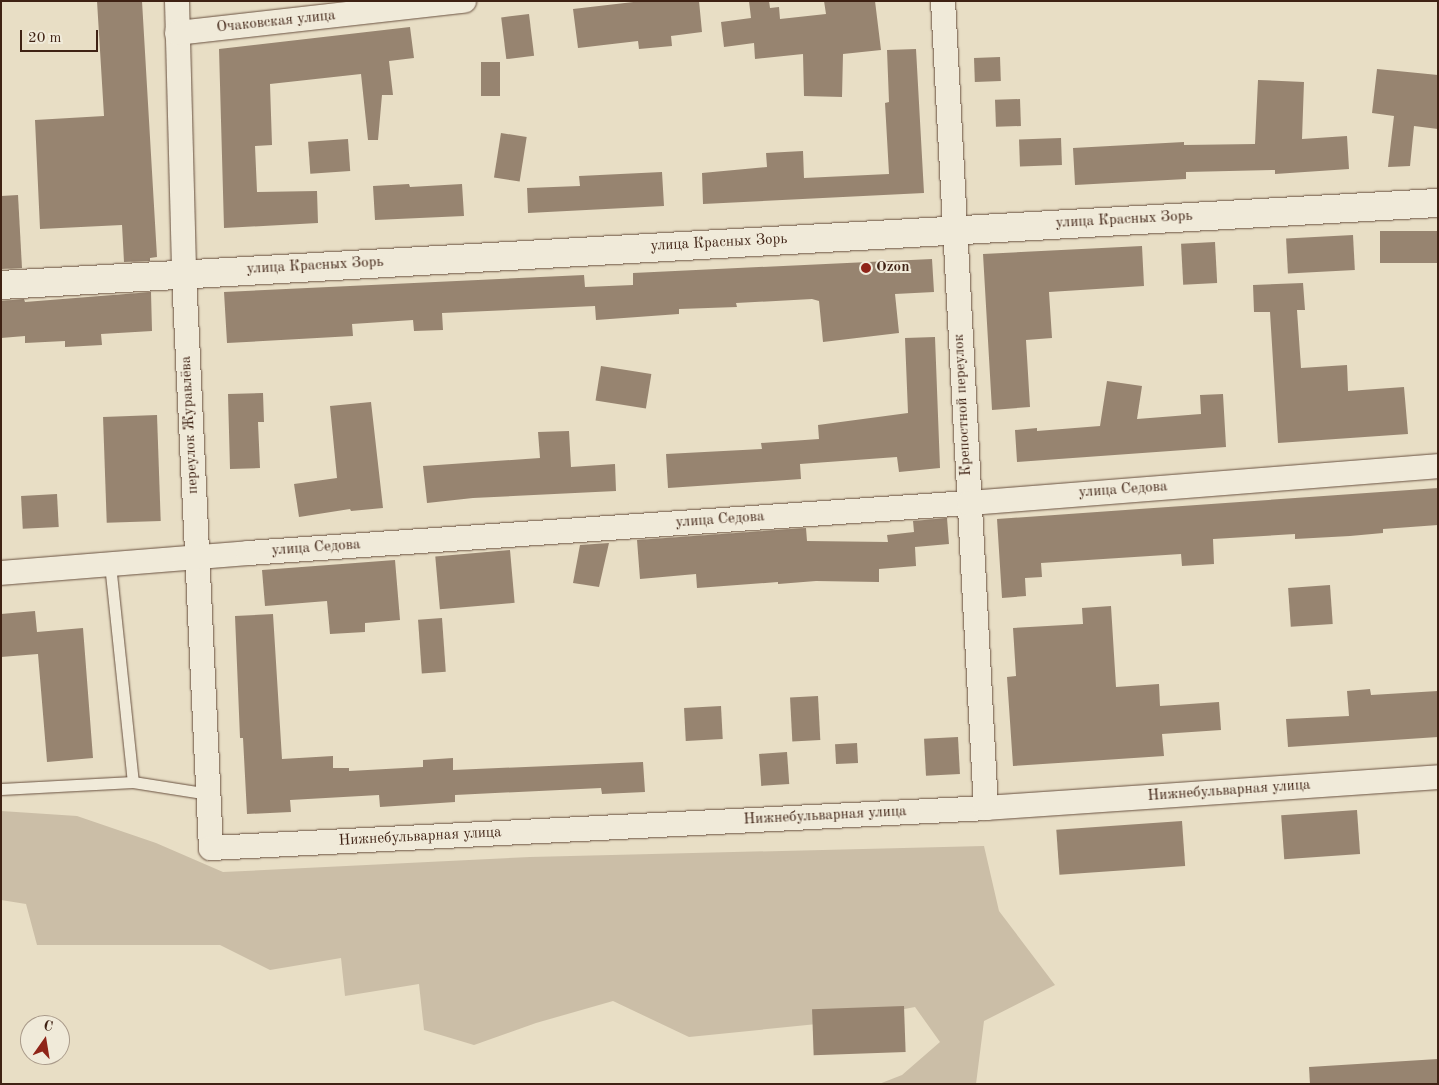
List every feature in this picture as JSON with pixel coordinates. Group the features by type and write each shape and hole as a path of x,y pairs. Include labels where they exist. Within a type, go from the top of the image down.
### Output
{"street":[{"name":"переулок Журавлёва","path":"177,1 184,274 211,848"},
{"name":"Очаковская улица","path":"177,33 464,1"},
{"name":"Крепостной переулок","path":"943,1 968,503 986,808"},
{"name":"улица Красных Зорь","path":"1,285 1438,203"},
{"name":"улица Седова","path":"1,572 968,503 1438,466"},
{"name":"Нижнебульварная улица","path":"211,848 986,808 1438,776"}],"lane":[{"path":"110,564 133,782"},
{"path":"1,789 133,782 209,794"}],"shaded area":[{"path":"1,811 77,816 156,843 223,872 530,857 984,846 999,911 1055,985 984,1021 976,1084 879,1084 902,1075 940,1042 915,1007 837,1022 689,1037 613,1001 536,1023 474,1045 424,1030 419,984 345,996 341,958 270,970 220,945 37,945 26,904 1,900"}],"building":[{"path":"97,1 142,1 157,257 150,258 150,261 124,262 122,225 40,229 35,120 104,116"},
{"path":"642,1 699,1 702,32 671,36 672,46 639,49 638,41 578,48 573,9"},
{"path":"749,1 769,1 770,8 779,7 780,19 826,14 824,1 875,1 881,50 843,54 842,97 804,96 803,54 755,59 754,43 724,47 721,22 751,18"},
{"path":"529,14 534,56 506,59 501,17"},
{"path":"410,27 414,58 389,61 393,95 382,95 378,140 368,140 361,74 270,84 272,145 255,146 257,192 317,191 318,223 224,228 219,49"},
{"path":"916,49 924,193 703,204 702,173 767,167 766,153 803,151 804,178 889,174 885,103 889,102 887,50"},
{"path":"1000,57 1001,81 975,82 974,58"},
{"path":"481,62 500,62 500,96 481,96"},
{"path":"1377,69 1438,75 1438,129 1414,126 1410,166 1388,167 1394,116 1372,113"},
{"path":"1258,80 1304,82 1302,139 1347,136 1349,169 1275,174 1275,170 1186,172 1186,179 1075,185 1073,148 1184,142 1184,145 1255,144"},
{"path":"1020,99 1021,126 996,127 995,100"},
{"path":"501,133 527,137 520,182 494,177"},
{"path":"1061,138 1062,165 1020,166 1019,139"},
{"path":"348,139 350,171 310,174 308,142"},
{"path":"662,172 664,206 528,213 527,188 580,186 579,176"},
{"path":"409,184 410,187 462,184 464,216 375,220 373,186"},
{"path":"18,195 22,268 1,269 1,196"},
{"path":"1380,231 1438,231 1438,263 1380,263"},
{"path":"1353,235 1355,270 1288,273 1286,239"},
{"path":"1215,242 1217,283 1183,285 1181,244"},
{"path":"1142,246 1144,286 1049,292 1052,338 1026,340 1030,407 992,410 983,254"},
{"path":"932,259 934,292 895,294 899,333 823,342 819,301 812,299 736,303 737,307 679,309 679,314 596,320 595,306 442,313 443,330 414,331 413,320 352,324 353,336 227,343 224,292 584,275 585,287 633,285 633,273"},
{"path":"1303,283 1305,310 1297,310 1301,368 1347,365 1348,391 1404,387 1408,434 1278,443 1270,312 1254,312 1253,285"},
{"path":"151,292 152,331 101,334 102,345 65,347 65,341 25,343 25,336 1,338 1,301 24,299 25,302"},
{"path":"935,337 940,468 899,472 897,457 800,464 801,479 668,488 666,454 762,449 761,443 819,439 818,425 908,413 905,338"},
{"path":"601,366 651,374 646,409 596,401"},
{"path":"1107,381 1142,386 1137,419 1201,414 1200,395 1223,394 1226,447 1017,462 1015,430 1037,428 1037,431 1100,426"},
{"path":"263,393 264,422 258,422 260,468 230,469 228,394"},
{"path":"371,402 383,508 351,511 350,509 299,517 294,484 337,478 330,406"},
{"path":"157,415 161,521 107,523 103,417"},
{"path":"569,431 571,467 615,464 616,491 473,498 427,503 423,466 540,458 538,432"},
{"path":"1438,488 1438,525 1383,529 1383,533 1350,536 1295,539 1295,534 1213,539 1214,564 1182,566 1181,554 1041,563 1042,577 1025,578 1026,596 1002,598 997,519"},
{"path":"57,494 59,527 23,529 21,496"},
{"path":"947,518 949,544 915,547 916,566 879,569 879,582 816,581 778,584 778,582 697,588 696,574 640,579 637,540 806,528 807,541 888,542 887,535 914,532 913,521"},
{"path":"609,543 599,587 573,583 580,545"},
{"path":"510,550 515,603 440,609 435,557"},
{"path":"395,560 400,620 365,623 365,632 330,634 327,601 265,606 262,570"},
{"path":"1330,585 1333,624 1291,627 1288,588"},
{"path":"1111,606 1116,687 1159,684 1160,706 1219,702 1221,730 1162,734 1164,756 1013,766 1007,677 1016,676 1013,628 1083,624 1082,608"},
{"path":"35,611 37,632 83,628 93,758 47,762 38,654 1,657 1,614"},
{"path":"273,614 282,759 333,756 333,768 349,768 349,771 423,767 423,760 453,758 453,770 643,762 645,792 602,794 601,788 455,795 455,802 380,807 379,795 290,800 291,812 247,814 243,738 240,738 235,616"},
{"path":"442,618 446,672 422,674 418,620"},
{"path":"1370,689 1371,695 1438,691 1438,737 1288,747 1286,719 1349,716 1347,691"},
{"path":"818,696 820,740 792,741 790,697"},
{"path":"721,706 723,739 686,741 684,708"},
{"path":"958,737 960,774 926,776 924,739"},
{"path":"857,743 858,763 836,764 835,744"},
{"path":"787,752 789,784 761,786 759,754"},
{"path":"1357,810 1360,854 1284,859 1281,815"},
{"path":"1182,821 1185,866 1059,875 1056,830"},
{"path":"904,1006 906,1052 814,1055 812,1009"},
{"path":"1438,1059 1438,1084 1310,1084 1309,1067"}],"place":[{"name":"Ozon","path":"866,268"}]}
